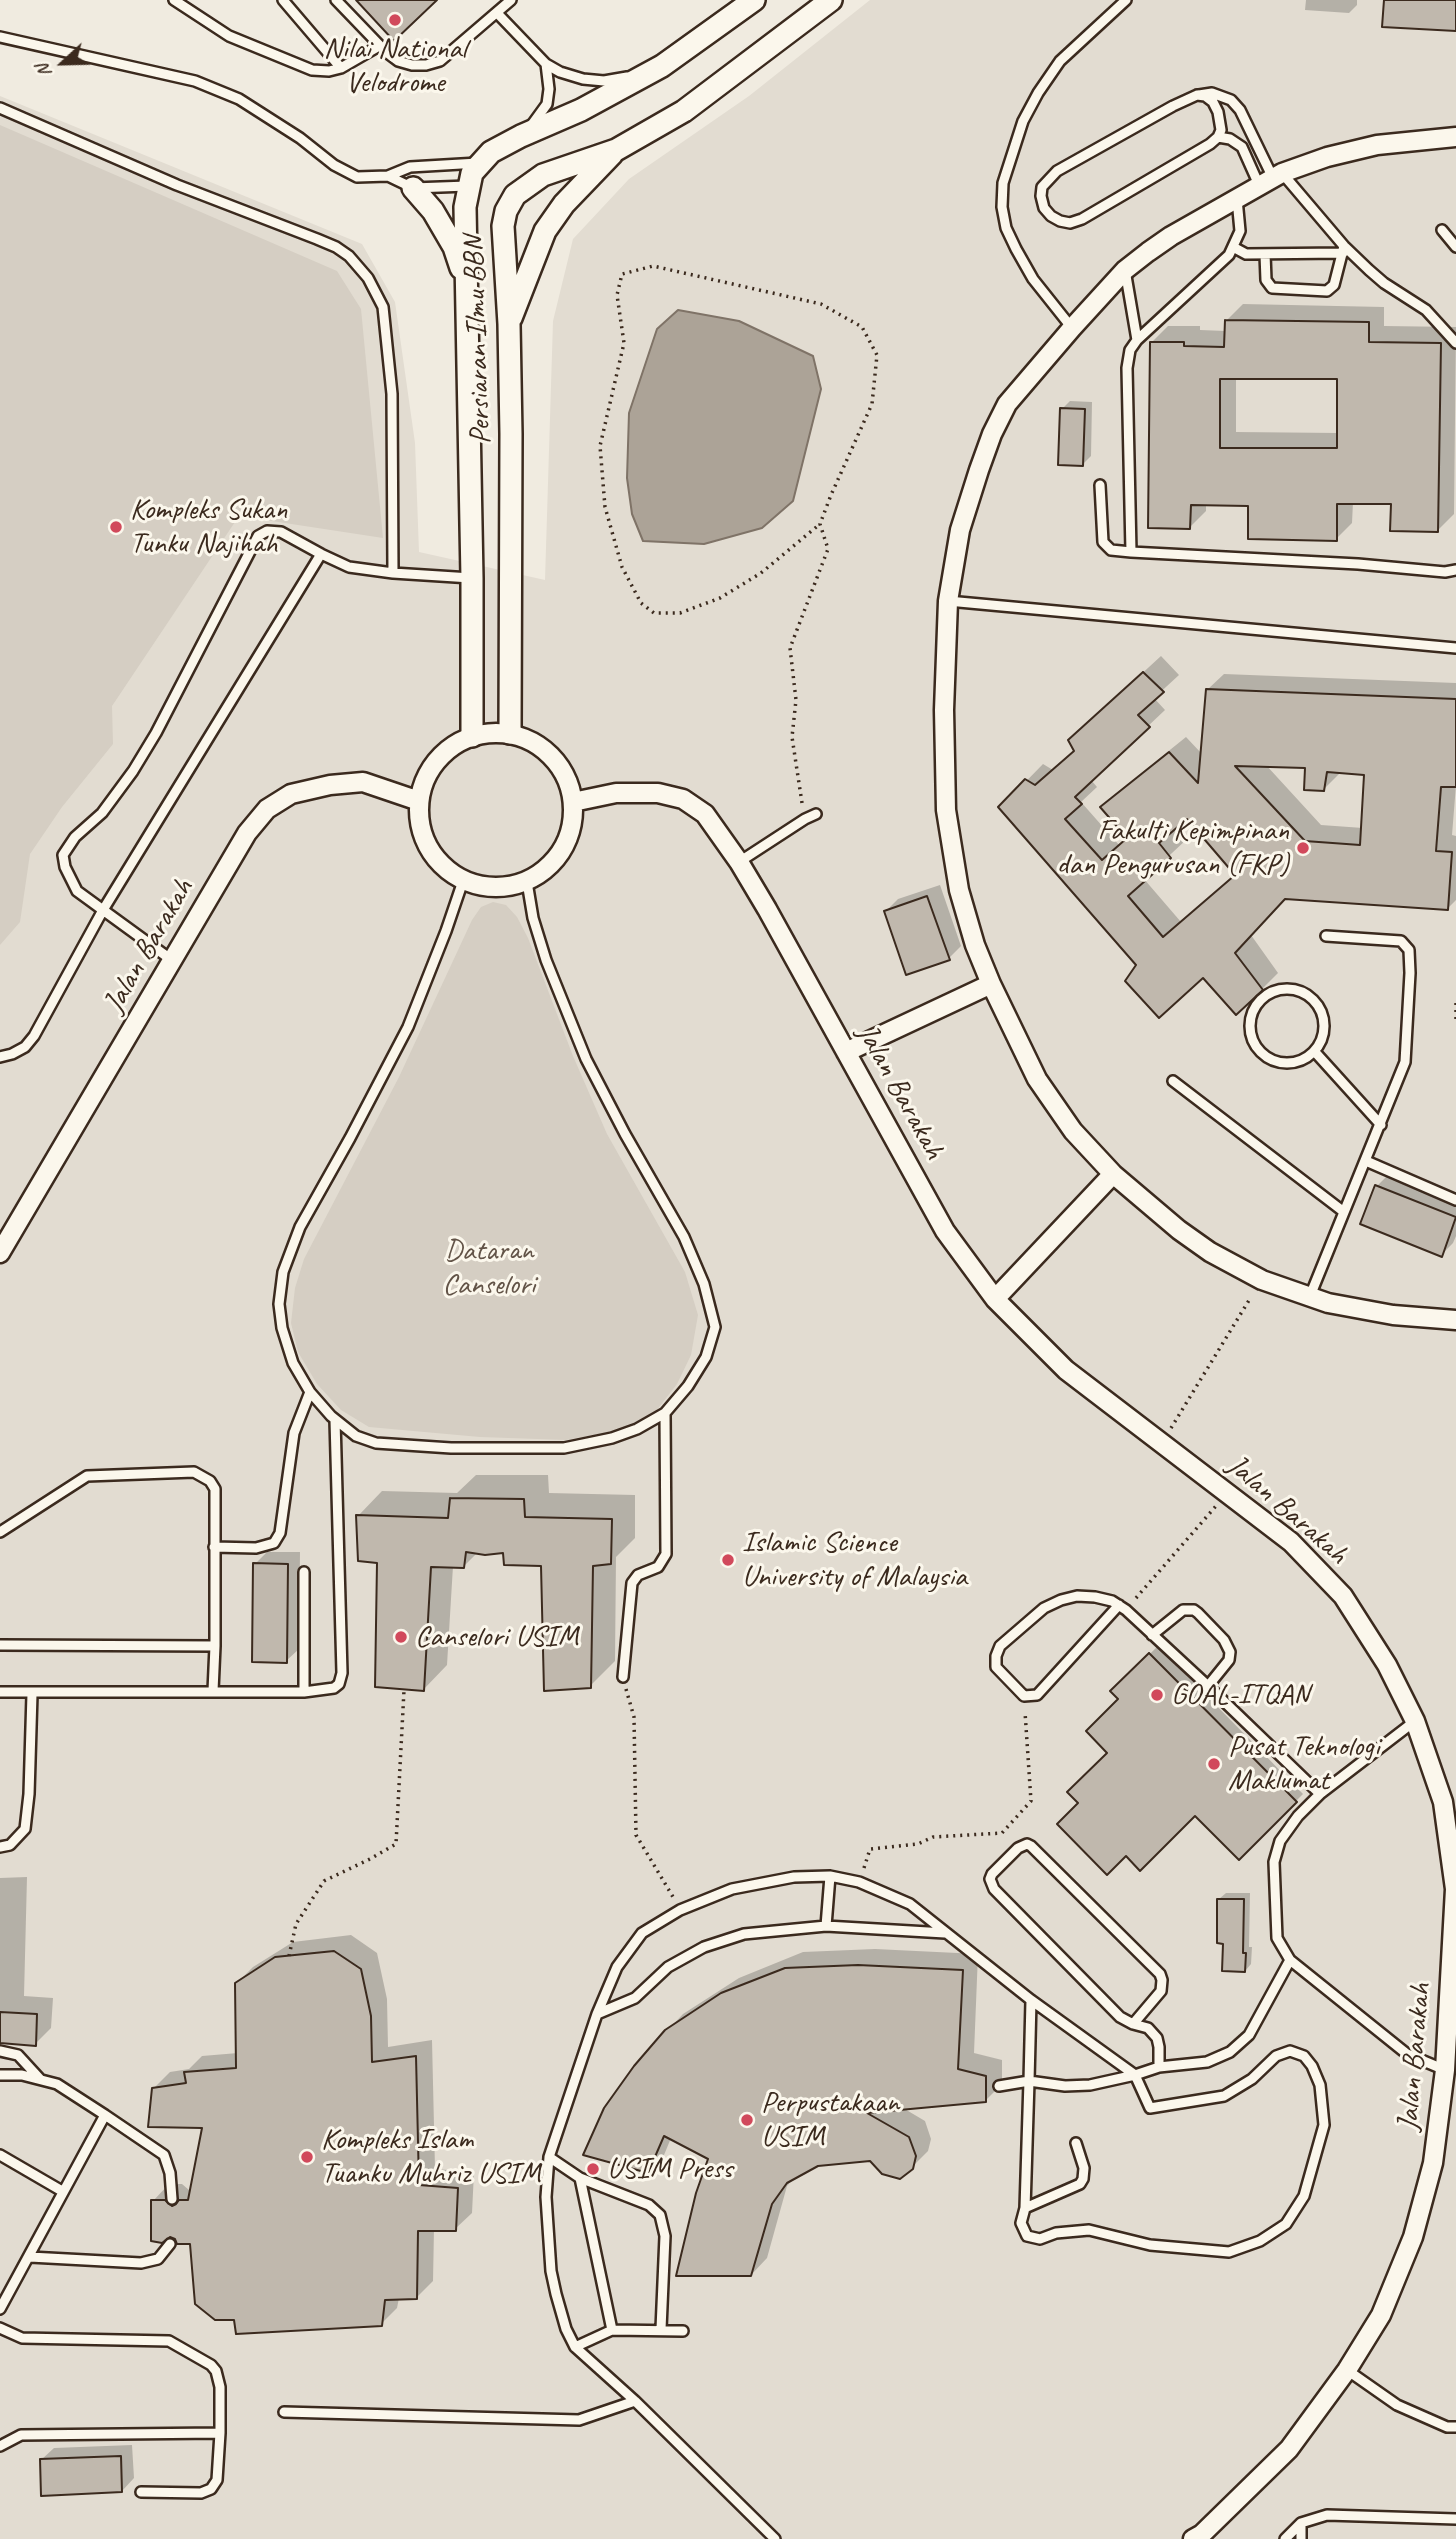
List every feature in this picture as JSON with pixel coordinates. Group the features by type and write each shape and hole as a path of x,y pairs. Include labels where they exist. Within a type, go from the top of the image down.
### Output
{"street":[{"name":"Persiaran Ilmu BBN","path":"472,736 465,207 472,173 491,152 521,135 581,110 662,66 754,0"},
{"name":"Persiaran Ilmu BBN","path":"510,733 509,324 503,226 506,211 515,195 543,175 616,150 684,111 831,0"},
{"path":"1456,137 1377,145 1327,157 1272,179 1171,236 1125,270 1072,328 1007,404 992,434 960,530 948,601 944,710 946,810 959,890 975,945 1037,1079 1073,1130 1113,1174 1179,1230 1210,1252 1262,1280 1328,1303 1393,1315 1456,1320"},
{"path":"509,324 545,231 564,204 616,150"},
{"path":"411,178 454,247 462,272 467,318"},
{"path":"491,732 510,733 533,742 553,757 566,778 573,802 572,826 563,849 548,869 527,882 506,888 484,887 463,881 443,867 429,848 420,825 419,802 424,780 436,760 452,745 472,736 491,732"},
{"name":"Jalan Barakah","path":"0,1252 247,833 267,808 291,794 330,785 363,782 419,802"},
{"name":"Jalan Barakah","path":"573,802 616,793 658,793 683,799 705,814 740,862 945,1231 995,1299 1066,1370 1291,1542 1343,1597 1387,1665 1415,1721 1443,1802 1456,1889 1445,2070 1433,2163 1413,2237 1381,2315 1346,2370 1289,2449 1202,2534 1193,2539"},
{"path":"846,1052 991,984"},
{"path":"995,1299 1113,1174"}],"lane":[{"path":"174,0 229,36 320,71 341,68 379,46"},
{"path":"283,0 341,68"},
{"path":"336,0 379,46 398,61 412,65 440,61 511,0"},
{"path":"1072,328 1033,279 1006,228 1002,207 1003,183 1023,121 1038,93 1060,61 1126,0"},
{"path":"497,13 546,64 560,72 583,79 604,81 662,66"},
{"path":"0,37 195,81 239,99 300,138 334,165 357,177 388,176 468,186"},
{"path":"521,135 535,122 547,104 549,89 546,64"},
{"path":"1272,179 1240,110 1231,100 1212,93 1197,95 1173,106 1057,171 1042,187 1041,196 1044,208 1051,216 1070,223 1082,219 1219,137 1230,139 1242,147 1272,179 1343,250 1384,283 1426,310 1456,343"},
{"path":"1197,95 1205,96 1213,102 1218,112 1221,130 1219,137"},
{"path":"0,108 177,185 336,247 361,268 383,307 392,394 393,573"},
{"path":"388,176 411,178 480,162"},
{"path":"1131,552 1126,368 1130,350 1137,340 1228,255 1240,231 1237,198"},
{"path":"1442,230 1456,247"},
{"path":"1233,247 1246,254 1343,250"},
{"path":"1265,254 1266,280 1272,288 1326,291 1334,285 1343,250"},
{"path":"1125,270 1137,340"},
{"path":"1100,485 1103,542 1111,550 1358,564 1445,572 1456,570"},
{"path":"173,961 77,891 65,867 63,855 75,837 102,813 133,771 156,733 258,536 267,531 281,532 349,567 472,578"},
{"path":"0,1058 25,1047 34,1037 103,910 321,554"},
{"path":"948,601 1456,648"},
{"path":"740,862 816,814"},
{"path":"463,881 408,1027 300,1227 283,1272 279,1304 282,1328 293,1363 310,1392 335,1420 356,1436 388,1444 451,1448 564,1448 611,1438 637,1429 665,1413 688,1387 706,1357 715,1328 704,1284 684,1237 586,1059 546,960 533,918 527,882"},
{"path":"1310,1296 1405,1062 1410,973 1409,950 1401,941 1326,936"},
{"path":"1291,989 1310,997 1318,1006 1324,1028 1322,1040 1315,1052 1306,1059 1288,1064 1262,1055 1254,1045 1250,1030 1251,1017 1262,998 1273,991 1291,989"},
{"path":"1315,1052 1381,1125"},
{"path":"1173,1081 1344,1212"},
{"path":"1366,1161 1456,1200"},
{"path":"214,1547 256,1548 274,1543 280,1533 294,1433 310,1392"},
{"path":"622,1677 632,1583 638,1575 658,1567 666,1554 665,1413"},
{"path":"0,1692 303,1692 334,1688 339,1684 342,1673 335,1420"},
{"path":"0,1531 87,1476 194,1472 210,1480 215,1489 213,1691"},
{"path":"303,1692 304,1572"},
{"path":"1122,1608 1037,1695 1024,1696 996,1667 1000,1646 1044,1608 1077,1596 1112,1601 1122,1608 1208,1686 1320,1794"},
{"path":"1152,1635 1183,1610 1194,1610 1198,1613 1224,1640 1230,1653 1229,1660 1208,1686"},
{"path":"0,1645 215,1646"},
{"path":"0,1847 10,1845 25,1829 29,1794 32,1694"},
{"path":"1415,1721 1320,1794 1287,1829 1280,1841 1274,1862 1277,1938 1290,1960 1407,2053 1445,2070"},
{"path":"1133,2024 1161,1991 1160,1974 1031,1846 1027,1844 1018,1848 992,1874 990,1879 994,1889 1121,2017 1133,2024 1148,2028 1157,2038 1159,2067"},
{"path":"826,1926 830,1876"},
{"path":"775,2539 635,2400 575,2347 566,2329 551,2270 545,2197 549,2158 597,2014 617,1967 642,1933 680,1910 732,1889 794,1877 830,1876 859,1882 910,1904 1031,2000 1135,2075 1150,2108 1224,2096 1252,2079 1276,2056 1290,2051 1304,2056 1312,2066 1320,2085 1324,2125 1304,2196 1286,2224 1260,2241 1229,2252 1150,2245 1089,2230 1033,2239 1023,2230 1021,2223 1025,2208 1031,2000"},
{"path":"597,2014 635,1998 668,1967 704,1947 744,1934 826,1926 945,1933"},
{"path":"999,2086 1029,2081 1065,2086 1090,2085 1159,2067 1207,2062 1230,2052 1249,2035 1290,1960"},
{"path":"0,2051 18,2055 40,2079"},
{"path":"0,2075 22,2075 57,2084 164,2155 169,2164 172,2199"},
{"path":"0,2309 105,2115"},
{"path":"1025,2208 1080,2184 1084,2168 1076,2143"},
{"path":"0,2155 62,2191"},
{"path":"549,2158 580,2178 649,2205 660,2215 665,2236 661,2329"},
{"path":"580,2178 612,2330"},
{"path":"30,2257 141,2263 158,2259 170,2244"},
{"path":"0,2328 22,2338 169,2341 211,2365 216,2371 220,2387 217,2480 211,2489 201,2493 141,2491"},
{"path":"575,2347 612,2330 683,2331"},
{"path":"1346,2370 1397,2405 1447,2427 1456,2427"},
{"path":"284,2412 579,2420 635,2400"},
{"path":"0,2446 21,2435 220,2434"},
{"path":"1284,2539 1301,2523 1327,2515 1456,2519"},
{"path":"1301,2523 1301,2539"}],"path":[{"path":"805,819 792,737 796,700 790,648 828,549 820,524 872,404 877,355 862,327 821,304 653,266 622,274 617,295 624,343 600,446 605,507 622,567 641,603 653,613 680,612 720,598 761,573 820,524"},
{"path":"1456,1003 1456,1020"},
{"path":"1161,1444 1262,1280"},
{"path":"1122,1608 1228,1492"},
{"path":"622,1677 634,1717 636,1835 680,1910"},
{"path":"289,1956 296,1924 324,1881 396,1844 404,1690"},
{"path":"859,1882 870,1849 918,1844 933,1837 1002,1833 1031,1801 1024,1696"}],"shaded area":[{"name":"Islamic Science University of Malaysia","path":"870,0 1456,0 1456,2539 0,2539 0,96 362,244 395,302 415,443 419,552 545,580 553,321 573,239 629,179 749,96"},
{"path":"678,310 739,321 813,356 821,389 793,501 762,528 704,544 643,541 632,514 627,478 629,413 657,329"}],"green space":[{"name":"Kompleks Sukan Tunku Najihah","path":"0,125 337,271 361,309 383,538 239,516 112,706 113,744 62,807 30,854 20,922 0,945"},
{"name":"Dataran Canselori","path":"493,902 506,905 517,917 528,938 573,1056 607,1134 685,1272 698,1315 691,1355 677,1384 656,1411 620,1430 566,1440 480,1437 369,1427 341,1410 317,1384 298,1352 291,1323 295,1288 304,1259 399,1077 472,920 481,907"}],"building":[{"name":"Nilai National Velodrome","path":"356,0 437,0 394,41"},
{"path":"1384,0 1456,0 1456,31 1382,27"},
{"path":"1225,320 1369,322 1369,342 1441,343 1438,532 1390,531 1391,504 1337,504 1337,541 1248,539 1248,506 1191,505 1190,529 1148,528 1150,342 1184,342 1184,346 1224,347","holes":["1220,379 1337,379 1337,448 1220,448"]},
{"path":"1060,408 1085,409 1083,466 1058,465"},
{"name":"Fakulti Kepimpinan dan Pengurusan (FKP)","path":"1143,672 1164,692 1138,715 1150,727 1075,797 1082,804 1065,819 1102,860 1127,838 1100,807 1169,752 1198,783 1206,689 1456,699 1456,787 1441,787 1436,851 1452,852 1448,910 1285,899 1235,953 1263,990 1236,1015 1203,978 1159,1018 1125,981 1136,965 998,807 1025,779 1035,785 1074,751 1068,740","holes":["1235,766 1305,768 1304,790 1324,791 1327,772 1364,775 1360,845 1305,841","1187,819 1235,875 1163,937 1128,896 1171,858 1159,843"]},
{"path":"927,896 950,960 906,975 884,911"},
{"path":"1375,1185 1456,1217 1442,1257 1360,1224"},
{"name":"Canselori USIM","path":"450,1498 524,1499 525,1517 612,1519 611,1564 593,1566 591,1688 544,1691 541,1566 504,1565 503,1553 485,1555 466,1552 464,1568 431,1567 424,1691 375,1687 377,1563 358,1561 356,1515 448,1518"},
{"path":"253,1563 288,1564 287,1663 252,1662"},
{"name":"Pusat Teknologi Maklumat","path":"1149,1653 1297,1802 1239,1860 1195,1816 1140,1871 1126,1856 1107,1875 1057,1824 1078,1803 1067,1792 1107,1753 1086,1731 1118,1699 1110,1691"},
{"path":"1217,1899 1244,1899 1245,1972 1222,1971 1223,1944 1217,1943"},
{"name":"Kompleks Islam Tuanku Muhriz USIM","path":"334,1951 361,1969 371,2016 372,2062 416,2056 419,2185 458,2188 456,2231 418,2231 417,2299 385,2300 382,2326 236,2334 234,2320 215,2320 195,2304 190,2244 177,2244 175,2239 170,2237 162,2243 151,2241 151,2200 165,2200 172,2206 179,2200 188,2200 202,2128 148,2127 152,2088 186,2083 184,2072 236,2068 235,1983 275,1957"},
{"name":"Perpustakaan USIM","path":"858,1965 963,1970 958,2069 986,2076 986,2102 867,2113 909,2137 916,2156 913,2169 900,2179 882,2174 870,2161 818,2166 787,2183 772,2204 751,2276 676,2276 696,2193 708,2159 664,2136 648,2173 583,2155 604,2108 634,2066 665,2030 721,1993 785,1968"},
{"path":"0,2012 37,2014 36,2046 0,2043"},
{"path":"121,2456 122,2492 41,2496 40,2459"}],"place":[{"name":"Nilai National Velodrome","path":"395,20"},
{"name":"Kompleks Sukan Tunku Najihah","path":"116,527"},
{"name":"Fakulti Kepimpinan dan Pengurusan (FKP)","path":"1303,848"},
{"name":"Islamic Science University of Malaysia","path":"728,1560"},
{"name":"Canselori USIM","path":"401,1637"},
{"name":"GOAL-ITQAN","path":"1157,1695"},
{"name":"Pusat Teknologi Maklumat","path":"1214,1764"},
{"name":"Perpustakaan USIM","path":"747,2120"},
{"name":"Kompleks Islam Tuanku Muhriz USIM","path":"307,2157"},
{"name":"USIM Press","path":"593,2169"}]}
